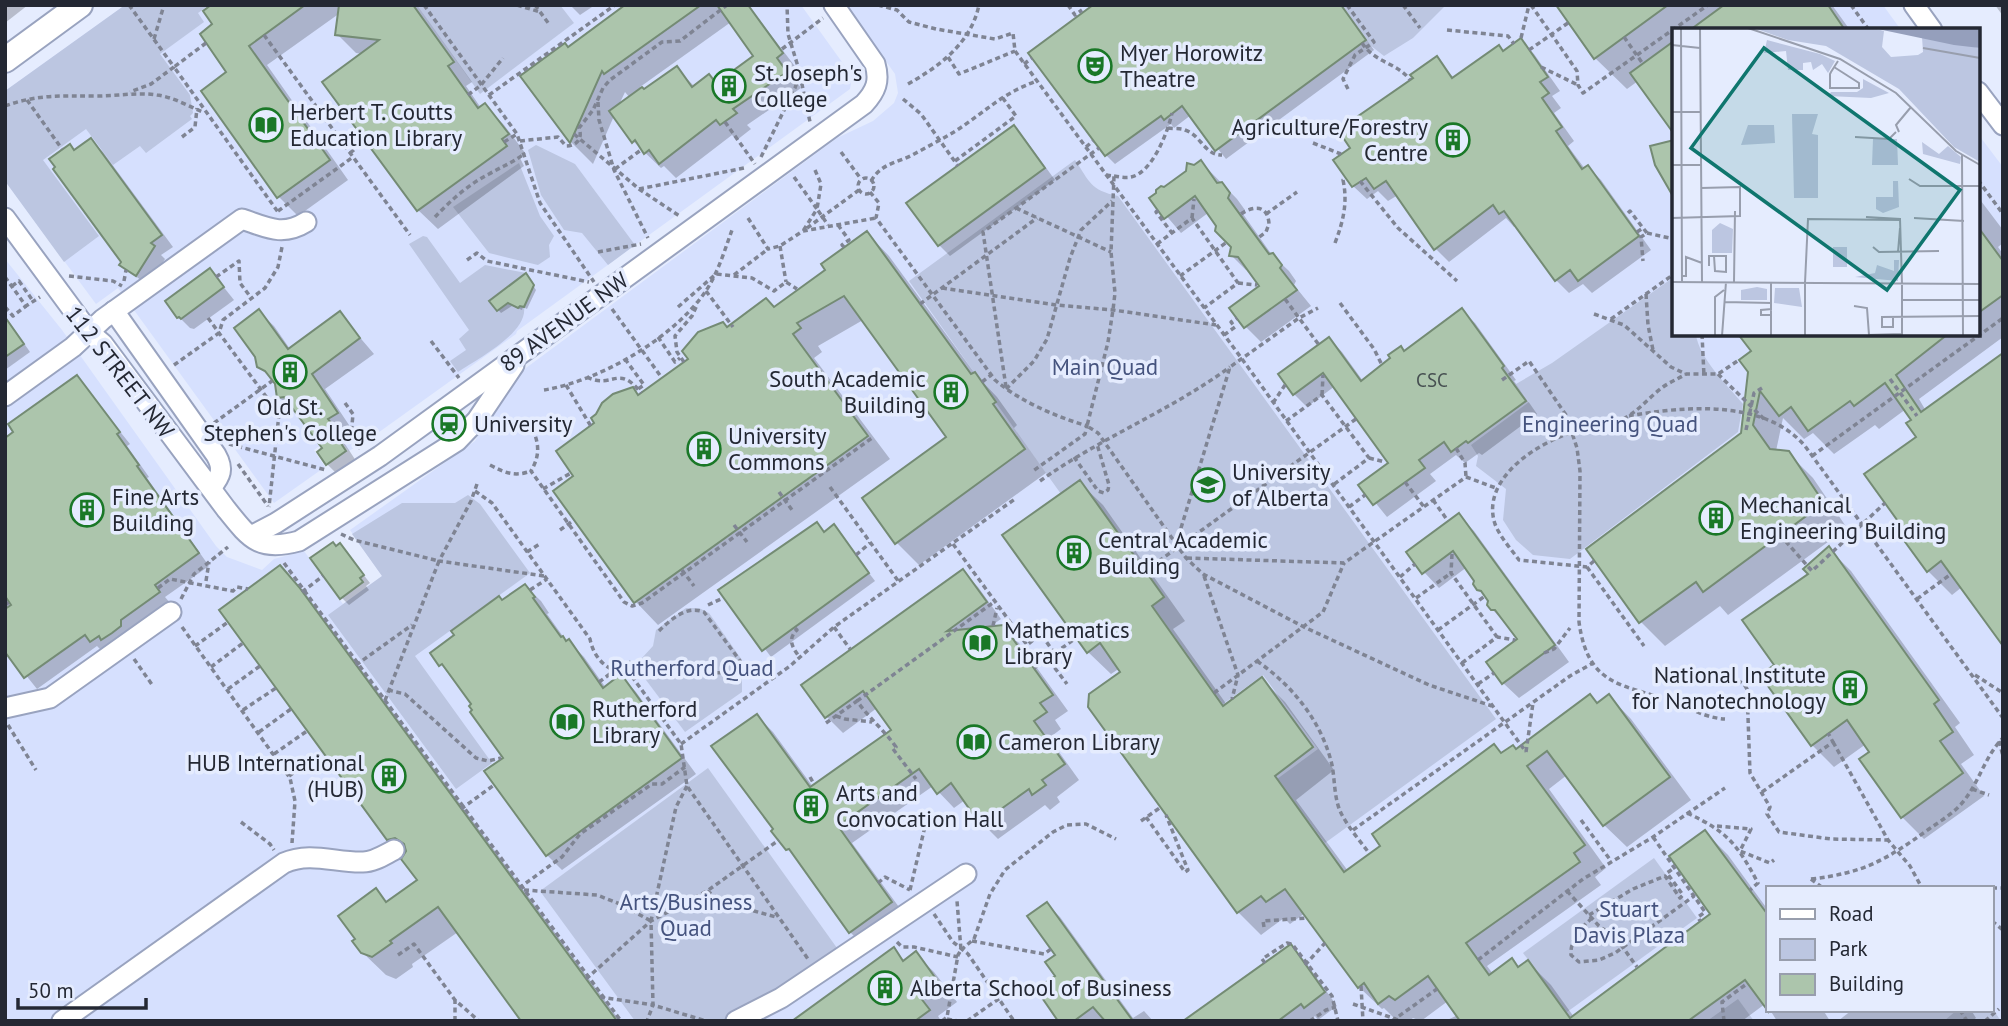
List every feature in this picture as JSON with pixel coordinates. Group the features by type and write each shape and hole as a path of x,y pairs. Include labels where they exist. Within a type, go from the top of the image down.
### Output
{"main road":[{"path":"5,60 80,5"}],"street":[{"path":"1914,5 1931,28"},
{"name":"89 AVENUE NW","path":"241,535 276,523 349,477 854,112 873,94 878,81 875,64 828,12"},
{"path":"1980,95 2003,125"},
{"name":"112 STREET NW","path":"5,218 89,332 103,344 211,488 241,535"},
{"path":"5,396 73,347 114,311 242,219 282,230 292,229 306,222"},
{"path":"114,311 216,455 222,468 211,488"},
{"path":"241,535 262,544 281,547 319,530 469,431 522,353"},
{"path":"5,708 50,698 171,612"},
{"path":"62,1021 289,861 315,858 362,862 374,860 394,850"},
{"path":"736,1021 771,1004 961,878"}],"path":[{"path":"129,5 278,214 365,141"},
{"path":"154,39 164,5"},
{"path":"424,5 517,134 540,203 595,284 487,261 477,253 467,260"},
{"path":"517,5 540,12"},
{"path":"535,5 549,24"},
{"path":"489,95 615,5"},
{"path":"520,141 558,137 563,144 570,146 579,139 579,128 599,99 605,85 662,43 680,41 727,5"},
{"path":"787,5 790,42 800,73 811,126"},
{"path":"878,5 897,9 908,22 936,29 995,39 1013,33 1015,51 1024,64 1242,359 1526,752 1533,703"},
{"path":"897,9 903,5"},
{"path":"908,84 930,72 948,57 968,33 979,5"},
{"path":"1068,5 1075,15 1083,11 1078,5"},
{"path":"1347,5 1374,42 1355,55 1343,79 1348,89"},
{"path":"1403,5 1420,28"},
{"path":"1521,38 1530,5"},
{"path":"1530,5 1577,71 1578,85 1583,93 1672,30"},
{"path":"1675,28 1708,5"},
{"path":"1851,5 1868,28"},
{"path":"782,49 828,12"},
{"path":"1530,50 1568,23"},
{"path":"1447,30 1508,36 1514,44"},
{"path":"264,35 410,235"},
{"path":"1624,37 1643,64"},
{"path":"5,106 56,94 98,96 125,93 145,87 206,43"},
{"path":"1362,43 1369,54 1405,73 1410,80"},
{"path":"948,57 959,74 1015,51"},
{"path":"468,95 481,85 503,58"},
{"path":"1024,64 1032,58"},
{"path":"1541,67 1578,85"},
{"path":"757,166 800,73"},
{"path":"861,179 859,190 864,194 870,192 878,171 887,164 908,157 954,132 1011,91 1037,81"},
{"path":"125,93 162,96 205,112"},
{"path":"903,99 921,114 957,163 1016,116 1002,97"},
{"path":"26,99 62,149"},
{"path":"598,252 650,242 614,170 599,120 599,99"},
{"path":"182,136 195,127 198,102"},
{"path":"1106,175 1132,177 1144,170 1157,153 1172,113"},
{"path":"724,122 757,166"},
{"path":"1168,128 1186,130 1207,150 1215,155 1222,155"},
{"path":"504,142 517,134"},
{"path":"574,134 614,170 683,219"},
{"path":"1086,147 1093,141"},
{"path":"1313,143 1341,154"},
{"path":"1006,389 983,232 1099,148"},
{"path":"614,170 641,150"},
{"path":"841,152 861,179"},
{"path":"435,217 449,202 486,175 508,166 524,155"},
{"path":"639,188 757,166"},
{"path":"803,230 817,209 821,184 816,170"},
{"path":"791,173 829,226"},
{"path":"1033,471 1084,434 1087,426 1108,342 1115,293 1111,252 1114,176"},
{"path":"1335,243 1344,214 1346,194 1343,180 1346,178"},
{"path":"861,179 872,181"},
{"path":"1360,181 1398,228 1457,281"},
{"path":"1980,183 2003,214"},
{"path":"733,275 768,249 780,246 859,190"},
{"path":"870,192 879,203 876,218 992,375 1006,389 1098,433 1186,558 1203,574 1304,627 1429,685 1494,707"},
{"path":"1266,214 1297,192"},
{"path":"1194,199 1192,218 1238,283"},
{"path":"1006,389 1041,351 1077,237 1087,222 1112,201"},
{"path":"1241,214 1255,207 1262,208 1269,219 1268,228 1258,237"},
{"path":"1016,208 1111,252"},
{"path":"1157,210 1172,233"},
{"path":"1628,213 1630,211 1647,233 1672,239"},
{"path":"748,218 768,249"},
{"path":"803,230 876,218"},
{"path":"920,304 1037,218"},
{"path":"1157,244 1192,218"},
{"path":"838,225 849,240 842,245 844,247"},
{"path":"1637,232 1643,228"},
{"path":"544,390 587,377 625,359 677,323 706,291 716,274 732,230"},
{"path":"1643,261 1641,237 1647,233"},
{"path":"172,367 219,333 223,320 265,288 280,261 282,241"},
{"path":"1181,276 1227,242"},
{"path":"780,246 786,282 797,289"},
{"path":"216,277 239,261 240,283 252,299"},
{"path":"69,276 113,281 123,287 126,270"},
{"path":"678,307 716,274 752,278 774,291 786,282"},
{"path":"1611,319 1672,275"},
{"path":"5,277 26,306"},
{"path":"12,286 19,281 33,301"},
{"path":"1204,308 1238,283 1257,285"},
{"path":"942,288 1216,325"},
{"path":"706,291 733,327"},
{"path":"1646,294 1648,325 1654,351"},
{"path":"5,307 13,316 40,297"},
{"path":"658,337 675,362 682,360 674,343 674,336 692,316 701,297"},
{"path":"1285,299 1318,345"},
{"path":"1340,303 1374,349 1382,365"},
{"path":"1040,481 1074,457 1205,386 1299,318 1318,308"},
{"path":"615,314 662,378"},
{"path":"1594,314 1624,325 1671,367 1686,374 1718,374 1740,360"},
{"path":"208,318 279,414 269,509"},
{"path":"1224,335 1235,327 1231,322 1237,318"},
{"path":"1980,335 2003,318"},
{"path":"1702,336 1704,376"},
{"path":"1812,456 1978,336"},
{"path":"431,341 459,378"},
{"path":"587,377 603,383 620,376 625,377 639,391 645,385 625,359"},
{"path":"1502,380 1529,361 1566,415 1573,432 1580,471 1578,577 1581,634 1593,663 1607,677 1623,687 1677,704 1707,717 1725,719"},
{"path":"1178,547 1181,528 1230,367"},
{"path":"1644,646 1587,567 1519,560 1495,523 1493,510 1497,489 1529,454 1573,432 1617,422 1629,416 1665,385 1686,374"},
{"path":"1718,374 1765,419"},
{"path":"982,382 992,375"},
{"path":"1323,375 1322,395 1344,427 1369,458 1385,462"},
{"path":"1890,379 1917,416"},
{"path":"212,424 272,381"},
{"path":"566,385 592,428"},
{"path":"1273,403 1285,385"},
{"path":"1746,430 1754,393 1762,388"},
{"path":"1286,421 1322,395"},
{"path":"345,402 353,414 351,436 360,449"},
{"path":"1629,416 1654,411 1713,407 1765,419 1790,430 1812,456 2003,718"},
{"path":"1145,571 1356,419"},
{"path":"490,465 511,475 522,475 531,471 539,446 529,421"},
{"path":"531,471 628,605 636,606 872,438"},
{"path":"227,444 328,471"},
{"path":"1074,457 1098,491 1108,491 1109,485 1097,444"},
{"path":"1455,448 1465,463 1466,477"},
{"path":"1333,485 1369,458"},
{"path":"542,489 571,473"},
{"path":"1466,477 1497,489"},
{"path":"1214,692 1323,612 1344,563 1466,477"},
{"path":"1405,482 1424,506"},
{"path":"384,700 439,561 477,484"},
{"path":"830,488 899,582"},
{"path":"475,491 492,503 590,639 596,655 614,671"},
{"path":"779,492 792,510"},
{"path":"1349,507 1365,495"},
{"path":"681,744 800,659 834,627 1015,499"},
{"path":"1433,500 1448,521"},
{"path":"1780,535 1812,572 1885,503"},
{"path":"560,530 574,520"},
{"path":"734,524 747,542"},
{"path":"319,530 439,561 545,577"},
{"path":"241,535 229,548 194,574 178,605 171,612 289,776 295,802 289,861"},
{"path":"527,552 541,543"},
{"path":"856,555 870,543"},
{"path":"953,544 1027,645 1041,634 1055,654 1048,659 1066,684"},
{"path":"1452,554 1451,573 1497,637 1515,640"},
{"path":"1186,558 1344,563"},
{"path":"206,581 209,561"},
{"path":"1587,567 1594,561"},
{"path":"284,563 621,1021"},
{"path":"1400,576 1415,564"},
{"path":"683,571 694,586"},
{"path":"1416,598 1451,573"},
{"path":"1203,574 1238,675 1233,699"},
{"path":"1917,599 1951,574"},
{"path":"302,592 323,576"},
{"path":"530,590 545,577"},
{"path":"158,588 170,579 233,591 237,587 248,589"},
{"path":"1438,630 1485,596"},
{"path":"708,605 723,598"},
{"path":"5,601 9,606"},
{"path":"993,626 996,604"},
{"path":"825,723 996,604"},
{"path":"659,631 689,610 704,612 749,673"},
{"path":"195,646 228,622"},
{"path":"358,664 414,623"},
{"path":"834,627 850,649"},
{"path":"795,628 797,630 792,636 791,644 800,659"},
{"path":"1545,653 1554,649 1570,628"},
{"path":"1462,663 1497,637"},
{"path":"1034,668 1076,638"},
{"path":"211,667 243,643"},
{"path":"128,652 153,686"},
{"path":"628,671 631,661"},
{"path":"1257,661 1281,679 1317,725 1329,755 1340,812 1369,853"},
{"path":"1353,830 1503,723 1593,663"},
{"path":"228,689 260,666"},
{"path":"599,682 614,671 758,673"},
{"path":"628,671 681,744 687,786 741,867 818,973"},
{"path":"1478,684 1494,673"},
{"path":"1972,673 2003,693"},
{"path":"1730,676 1744,684 1747,689 1749,768 1770,807 1768,814 1779,832 1831,839 1888,840"},
{"path":"243,710 276,688"},
{"path":"388,690 405,694 476,758 488,761 501,758"},
{"path":"857,701 897,747 893,750 916,779"},
{"path":"259,732 291,709"},
{"path":"836,716 874,723"},
{"path":"5,720 36,770"},
{"path":"274,754 307,731"},
{"path":"1828,733 1888,840 1899,850 1921,886"},
{"path":"2001,740 2003,756"},
{"path":"1820,886 1811,879 1849,873 1877,863 1957,809 2001,740"},
{"path":"1762,792 1833,742"},
{"path":"289,776 322,752"},
{"path":"523,888 562,857 580,834 652,784 662,784 685,768"},
{"path":"810,777 814,784"},
{"path":"461,810 494,785"},
{"path":"646,1021 653,1005 651,921 676,807 687,786"},
{"path":"1478,960 1567,891 1653,838 1725,788"},
{"path":"1972,789 1989,795"},
{"path":"1141,821 1161,807"},
{"path":"1687,813 1715,826 1740,850 1758,883 1750,890"},
{"path":"1146,817 1185,872 1188,870 1166,815"},
{"path":"1581,820 1611,862"},
{"path":"878,883 885,877 910,890 926,821"},
{"path":"242,822 289,861"},
{"path":"961,950 972,941 990,894 1005,870 1053,832 1067,825 1086,824 1116,839"},
{"path":"1715,826 1751,829 1740,850"},
{"path":"1653,838 1705,912 1698,917 1700,921"},
{"path":"587,978 651,921 707,891 779,840"},
{"path":"1740,850 1770,863 1774,860"},
{"path":"1674,868 1667,873 1683,895 1680,898 1665,877 1633,889 1591,916 1574,940 1570,951 1573,959 1591,962 1607,957 1694,896"},
{"path":"958,1021 945,1020 961,950 961,878"},
{"path":"523,888 597,895 651,921"},
{"path":"707,891 725,903 778,918"},
{"path":"1567,891 1583,911 1623,947 1637,967"},
{"path":"930,909 953,942 968,954 1014,1021"},
{"path":"1264,927 1263,921 1307,919"},
{"path":"896,940 902,947 914,947 958,957"},
{"path":"972,941 1044,954 1051,948"},
{"path":"1265,963 1262,959 1287,943 1292,944 1332,996 1338,1021"},
{"path":"1305,965 1325,943"},
{"path":"398,955 414,944 455,1000 479,1021"},
{"path":"1724,1021 1722,1002 1748,983"},
{"path":"1361,986 1363,1021"},
{"path":"1394,1020 1437,989"},
{"path":"602,998 653,1005 706,1021"},
{"path":"967,1021 1000,998"},
{"path":"455,1000 455,1021"},
{"path":"1353,1004 1401,1021"},
{"path":"1310,1021 1336,1007"},
{"path":"1985,1021 1999,1009"}],"shaded area":[{"path":"125,5 801,5 852,76 850,89 375,435 349,451 336,434 314,450 325,467 274,503 118,288 96,304 5,181 5,91"},
{"name":"University of Alberta","path":"846,5 1883,5 1900,28 1672,28 1672,336 1980,336 1980,137 2003,167 2003,1021 5,1021 5,259 62,330 216,546 227,557 262,570 274,559 304,551 343,604 382,576 350,530 475,441 507,382 837,138 873,121 894,103 898,93 895,74"}],"green space":[{"path":"125,5 209,5 198,13 204,22 160,54 190,95 192,119 146,153 140,146 113,165 86,129 43,160 99,236 64,262 5,181 5,91"},
{"path":"417,5 560,5 574,23 480,94"},
{"path":"1342,5 1446,5 1413,38 1384,56 1370,45"},
{"path":"536,145 575,164 635,245 608,265 582,233 564,230 541,195 528,150"},
{"name":"Main Quad","path":"1075,160 1096,188 1118,196 1496,719 1325,843 1277,779 1318,749 1263,675 1223,704 1153,606 1164,597 1061,494 909,281"},
{"path":"519,163 540,216 554,236 549,245 550,257 538,265 489,253 453,207"},
{"path":"423,236 427,237 460,283 485,265 526,273 489,301 497,311 511,302 518,308 524,307 518,326 500,344 458,372 450,361 466,350 459,339 469,330 409,244"},
{"name":"Engineering Quad","path":"1672,278 1672,336 1696,336 1708,362 1743,404 1738,432 1570,559 1533,555 1516,540 1503,520 1506,489 1476,466 1478,456 1471,445 1529,402 1516,384 1552,363"},
{"path":"468,495 480,504 530,573 415,656 492,763 456,789 328,615 382,576 352,534 402,503 455,503"},
{"name":"Rutherford Quad","path":"686,608 699,608 709,613 742,660 742,692 685,732 643,676 642,658 653,646 656,630"},
{"name":"Arts/Business Quad","path":"708,768 837,948 730,1021 635,1021 540,891"},
{"name":"Stuart Davis Plaza","path":"1654,858 1697,918 1567,1012 1523,953"},
{"path":"1738,999 1754,1021 1707,1021"},
{"path":"1994,1011 2001,1021 1944,1021 1955,1012"}],"building":[{"name":"Herbert T. Coutts Education Library","path":"211,5 305,5 249,46 330,160 277,198 201,91 226,72 200,34 212,24 203,11"},
{"path":"339,5 413,5 454,62 448,66 478,108 485,103 509,134 502,139 507,146 417,211 322,82 379,40 335,35"},
{"path":"625,5 701,5 604,74 602,71 570,143 520,76 565,43 568,47"},
{"name":"St. Joseph's College","path":"717,5 748,5 783,53 777,58 787,72 733,109 737,113 720,125 716,120 659,164 649,150 644,154 635,140 632,143 609,111 677,66 692,87 709,74 716,83 753,56"},
{"path":"1093,5 1341,5 1366,40 1215,151 1182,106 1164,120 1161,116 1105,156 1028,53"},
{"path":"1556,5 1668,5 1594,59"},
{"path":"1724,5 1828,5 1844,28 1693,28"},
{"name":"Agriculture/Forestry Centre","path":"1521,38 1548,77 1540,82 1549,93 1542,98 1562,127 1556,131 1582,169 1588,165 1639,236 1578,281 1570,270 1555,281 1504,211 1499,214 1493,205 1434,250 1386,181 1374,189 1366,178 1352,187 1333,160 1350,148 1338,130 1413,78 1410,75 1437,56 1452,78 1499,45 1503,51"},
{"path":"1672,42 1672,131 1630,73"},
{"path":"1014,125 1045,168 938,246 906,203"},
{"path":"91,138 162,235 151,243 155,246 136,276 119,265 121,262 53,169 55,167 49,159 70,144 74,150"},
{"path":"1672,140 1672,195 1655,165 1650,146"},
{"path":"1201,160 1217,183 1222,182 1230,193 1228,198 1269,254 1273,253 1282,265 1280,268 1297,290 1244,328 1229,308 1259,286 1238,257 1229,256 1231,247 1215,231 1216,226 1195,196 1164,219 1149,198 1161,186 1164,187 1186,171 1187,163 1194,165"},
{"path":"1980,230 2003,261 2003,295 1980,312"},
{"name":"University Commons","path":"867,231 971,374 975,372 996,402 993,404 1025,449 895,544 862,498 946,437 844,296 797,323 801,328 793,334 868,436 634,603 553,491 573,476 556,451 594,423 591,418 613,394 633,387 638,395 688,359 682,351 698,332 723,322 727,327 766,298 774,307 825,270 821,264"},
{"path":"210,268 224,287 181,319 177,318 165,301"},
{"path":"526,273 534,285 524,307 518,308 508,303 497,311 489,301"},
{"path":"1462,308 1526,401 1468,443 1466,441 1451,452 1444,442 1419,460 1425,468 1373,505 1358,485 1388,463 1323,373 1293,395 1278,374 1329,337 1361,381 1390,358 1388,355 1401,346 1404,351"},
{"name":"Old St. Stephen's College","path":"259,309 288,349 340,311 360,338 312,374 338,413 328,419 332,424 329,425 346,451 326,465 317,452 322,448 284,397 277,398 275,384 265,371 257,367 255,357 234,328"},
{"path":"5,317 24,344 5,357"},
{"path":"1740,336 1945,336 1896,375 1921,412 2003,353 2003,646 1941,561 1927,572 1900,535 1905,531 1864,474 1916,437 1906,423 1911,420 1885,383 1854,406 1850,401 1808,431 1791,407 1779,416 1760,391 1753,425 1770,449 1789,451 1824,503 1703,592 1696,582 1639,623 1586,549 1741,433 1748,372 1739,360 1751,351"},
{"name":"Fine Arts Building","path":"77,375 120,432 117,434 139,465 137,466 199,553 155,585 160,592 121,620 121,626 112,633 101,640 99,636 90,642 85,635 24,678 5,652 5,609 11,605 5,596 5,438 13,432 8,424"},
{"path":"1080,480 1164,597 1152,606 1223,706 1262,677 1313,747 1275,776 1344,872 1380,846 1372,834 1494,744 1501,753 1513,745 1516,749 1590,694 1597,703 1609,694 1670,777 1603,826 1547,751 1527,766 1585,845 1574,853 1580,862 1466,943 1489,975 1512,958 1518,967 1528,960 1570,1018 1710,914 1669,856 1705,830 1766,912 1766,1008 1745,980 1688,1021 1460,1021 1428,976 1395,1000 1389,996 1378,1004 1364,983 1358,988 1285,889 1266,902 1261,896 1237,913 1088,707 1089,694 1120,672 1100,643 1087,653 1002,535"},
{"path":"1459,513 1555,645 1502,684 1486,662 1517,639 1495,610 1491,610 1487,605 1488,601 1481,591 1477,590 1474,581 1453,551 1422,574 1406,552"},
{"path":"817,522 824,532 834,524 869,573 762,651 718,590"},
{"path":"333,542 336,546 340,543 364,575 360,578 363,582 340,599 310,558"},
{"name":"National Institute for Nanotechnology","path":"1829,546 1939,700 1934,704 1953,732 1940,741 1963,773 1901,818 1859,759 1869,752 1847,720 1811,746 1760,675 1774,665 1742,620 1808,574 1803,569"},
{"name":"HUB International (HUB)","path":"280,565 299,587 617,1021 521,1021 438,907 372,957 361,953 352,941 355,939 338,916 376,888 386,902 417,880 401,859 406,851 404,844 395,838 387,840 219,610"},
{"path":"963,569 987,602 947,631 1003,625 1053,695 1040,703 1047,712 1034,721 1065,764 1042,780 1046,785 1032,795 1029,789 980,824 951,783 937,794 919,769 838,826 892,902 849,933 789,849 786,850 771,831 773,829 711,746 757,714 810,787 891,730 863,691 825,718 801,685"},
{"name":"Rutherford Library","path":"525,584 561,637 566,641 569,639 603,688 621,674 682,758 546,856 484,771 503,758 470,712 471,704 442,664 439,666 430,653 454,635 451,631 499,596 502,600"},
{"path":"1047,902 1133,1021 1105,1021 1093,1007 1074,1021 1058,1021 1036,989 1055,976 1045,962 1055,955 1027,916"},
{"path":"1291,944 1325,992 1304,1008 1301,1004 1278,1021 1183,1021"},
{"name":"Alberta School of Business","path":"894,947 903,961 916,951 939,983 920,997 930,1010 915,1021 792,1021"}],"place":[{"name":"Myer Horowitz Theatre","path":"1095,66"},
{"name":"St. Joseph's College","path":"729,86"},
{"name":"Herbert T. Coutts Education Library","path":"266,125"},
{"name":"Agriculture/Forestry Centre","path":"1453,140"},
{"name":"Old St. Stephen's College","path":"290,372"},
{"name":"South Academic Building","path":"951,392"},
{"name":"University","path":"449,424"},
{"name":"University Commons","path":"704,449"},
{"name":"University of Alberta","path":"1208,485"},
{"name":"Fine Arts Building","path":"87,510"},
{"name":"Mechanical Engineering Building","path":"1716,518"},
{"name":"Central Academic Building","path":"1074,553"},
{"name":"Mathematics Library","path":"980,643"},
{"name":"National Institute for Nanotechnology","path":"1850,688"},
{"name":"Rutherford Library","path":"567,722"},
{"name":"Cameron Library","path":"974,742"},
{"name":"HUB International (HUB)","path":"389,776"},
{"name":"Arts and Convocation Hall","path":"811,806"},
{"name":"Alberta School of Business","path":"885,988"}]}
